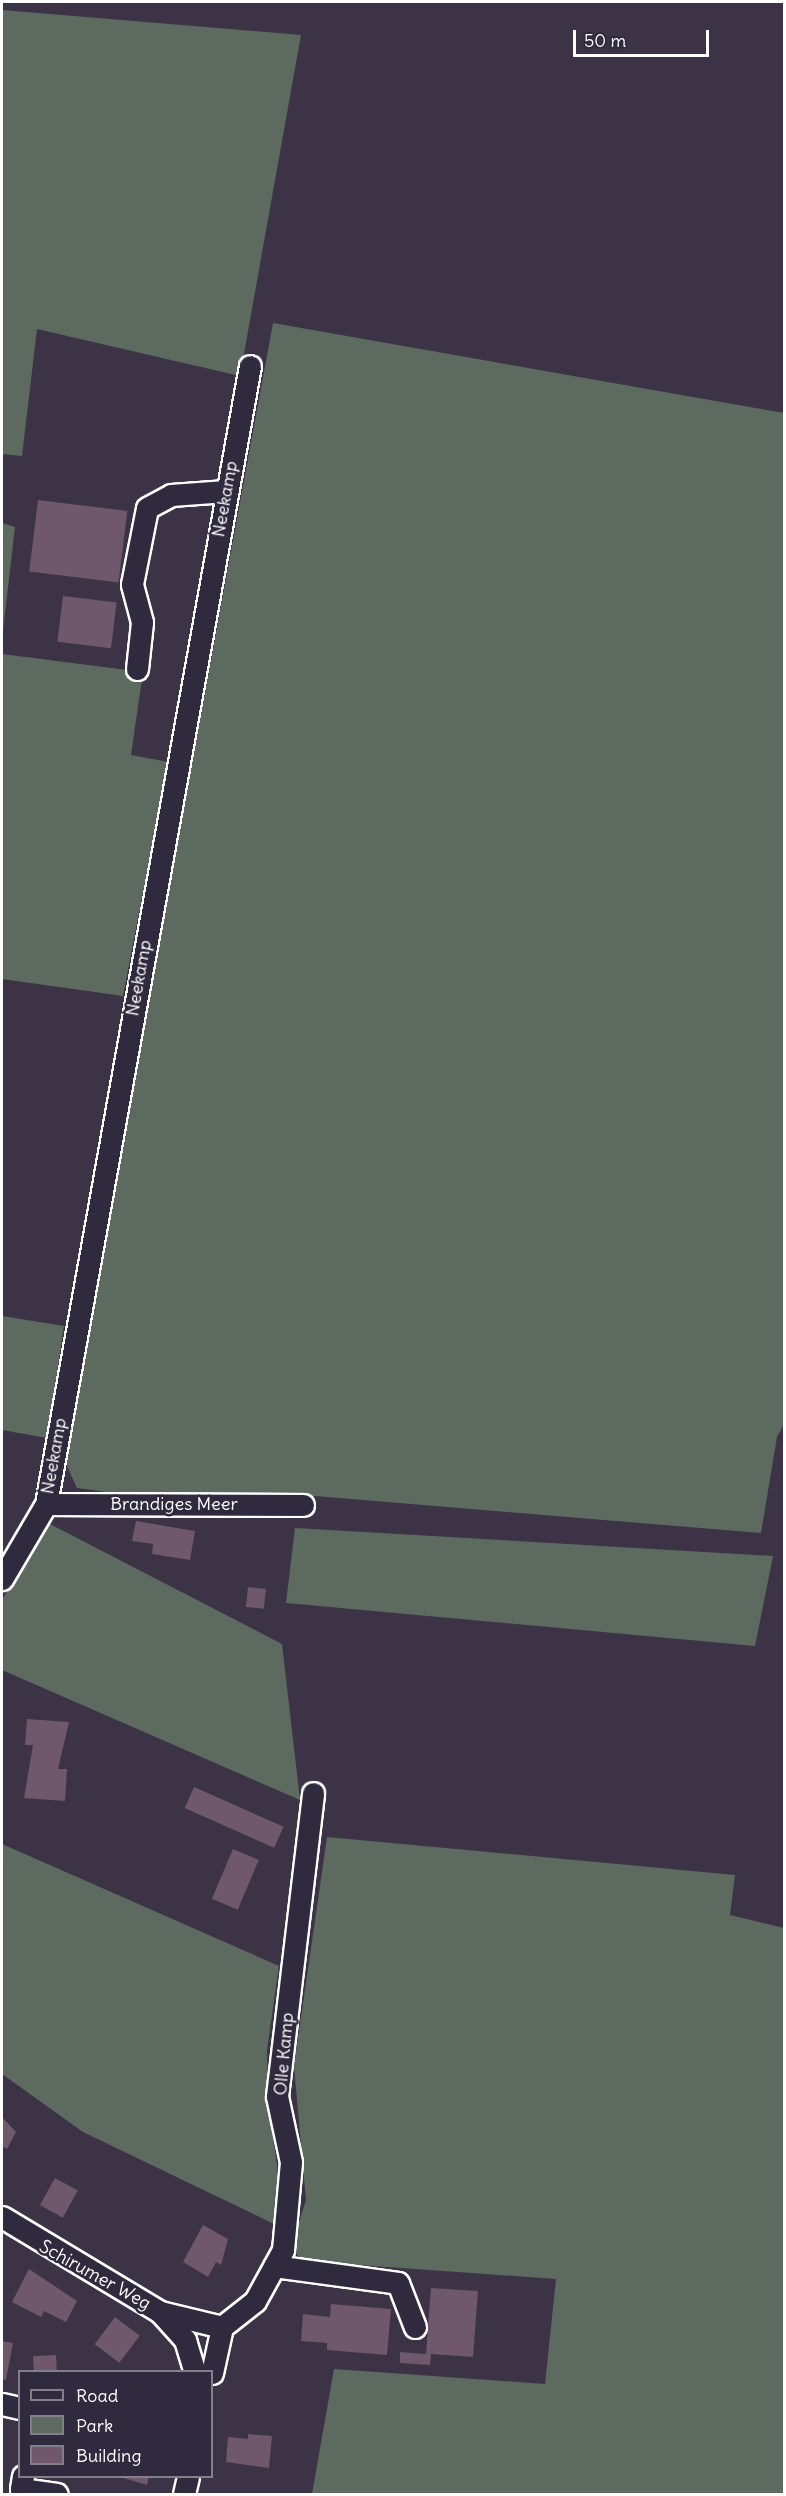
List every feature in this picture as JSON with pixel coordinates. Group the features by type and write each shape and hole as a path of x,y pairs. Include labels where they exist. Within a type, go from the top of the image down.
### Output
{"street":[{"name":"Neekamp","path":"2,1579 46,1504 249,366"},
{"path":"137,669 142,622 132,584 147,508 171,495 226,491"},
{"name":"Brandiges Meer","path":"46,1504 303,1505"},
{"name":"Olle Kamp","path":"222,2327 255,2301 283,2250 291,2162 277,2096 313,1793"},
{"name":"Schirumer Weg","path":"2,2217 160,2312 185,2340 194,2370"},
{"path":"274,2266 398,2283 415,2327"},
{"path":"160,2312 222,2327 213,2370"},
{"path":"2,2404 18,2408"},
{"path":"184,2494 188,2478"},
{"path":"21,2486 57,2494"}],"green space":[{"path":"2,10 301,35 240,376 37,329 22,456 2,454"},
{"path":"273,323 784,413 784,1424 777,1437 761,1533 315,1496 121,1494 77,1488 64,1460"},
{"path":"2,523 15,527 2,639"},
{"path":"2,654 143,672 131,755 168,762 123,996 2,979"},
{"path":"2,1316 64,1326 47,1438 2,1430"},
{"path":"48,1523 282,1644 300,1800 2,1670 2,1600"},
{"path":"295,1528 773,1556 755,1646 286,1603"},
{"path":"327,1837 735,1875 730,1915 784,1928 784,2494 312,2494 334,2369 545,2384 556,2279 302,2261 291,2247 306,2200 294,2066"},
{"path":"2,1844 279,1966 267,2050 268,2104 280,2185 274,2224 83,2132 2,2074"}],"building":[{"path":"38,500 127,511 119,582 29,571"},
{"path":"63,596 117,603 111,648 57,642"},
{"path":"136,1521 195,1531 190,1560 152,1554 153,1544 132,1541"},
{"path":"248,1587 266,1589 264,1609 246,1607"},
{"path":"27,1719 69,1722 58,1769 67,1769 65,1801 24,1798 33,1745 25,1745"},
{"path":"194,1787 284,1827 274,1848 185,1808"},
{"path":"233,1849 259,1860 238,1910 212,1899"},
{"path":"2,2117 16,2132 7,2149 2,2146"},
{"path":"55,2178 78,2191 63,2218 40,2205"},
{"path":"203,2225 228,2239 221,2265 216,2262 208,2277 183,2262"},
{"path":"29,2269 77,2301 66,2322 44,2311 41,2317 12,2302"},
{"path":"431,2288 478,2291 473,2357 431,2354 430,2365 400,2363 400,2352 426,2354"},
{"path":"331,2304 391,2309 387,2355 327,2350 327,2343 301,2341 303,2314 330,2317"},
{"path":"115,2317 140,2336 119,2363 95,2344"},
{"path":"2,2341 13,2343 6,2380 2,2379"},
{"path":"56,2355 57,2370 34,2370 33,2356"},
{"path":"248,2434 272,2436 269,2468 226,2462 228,2437 248,2439"},
{"path":"124,2478 149,2478 147,2485"}]}
